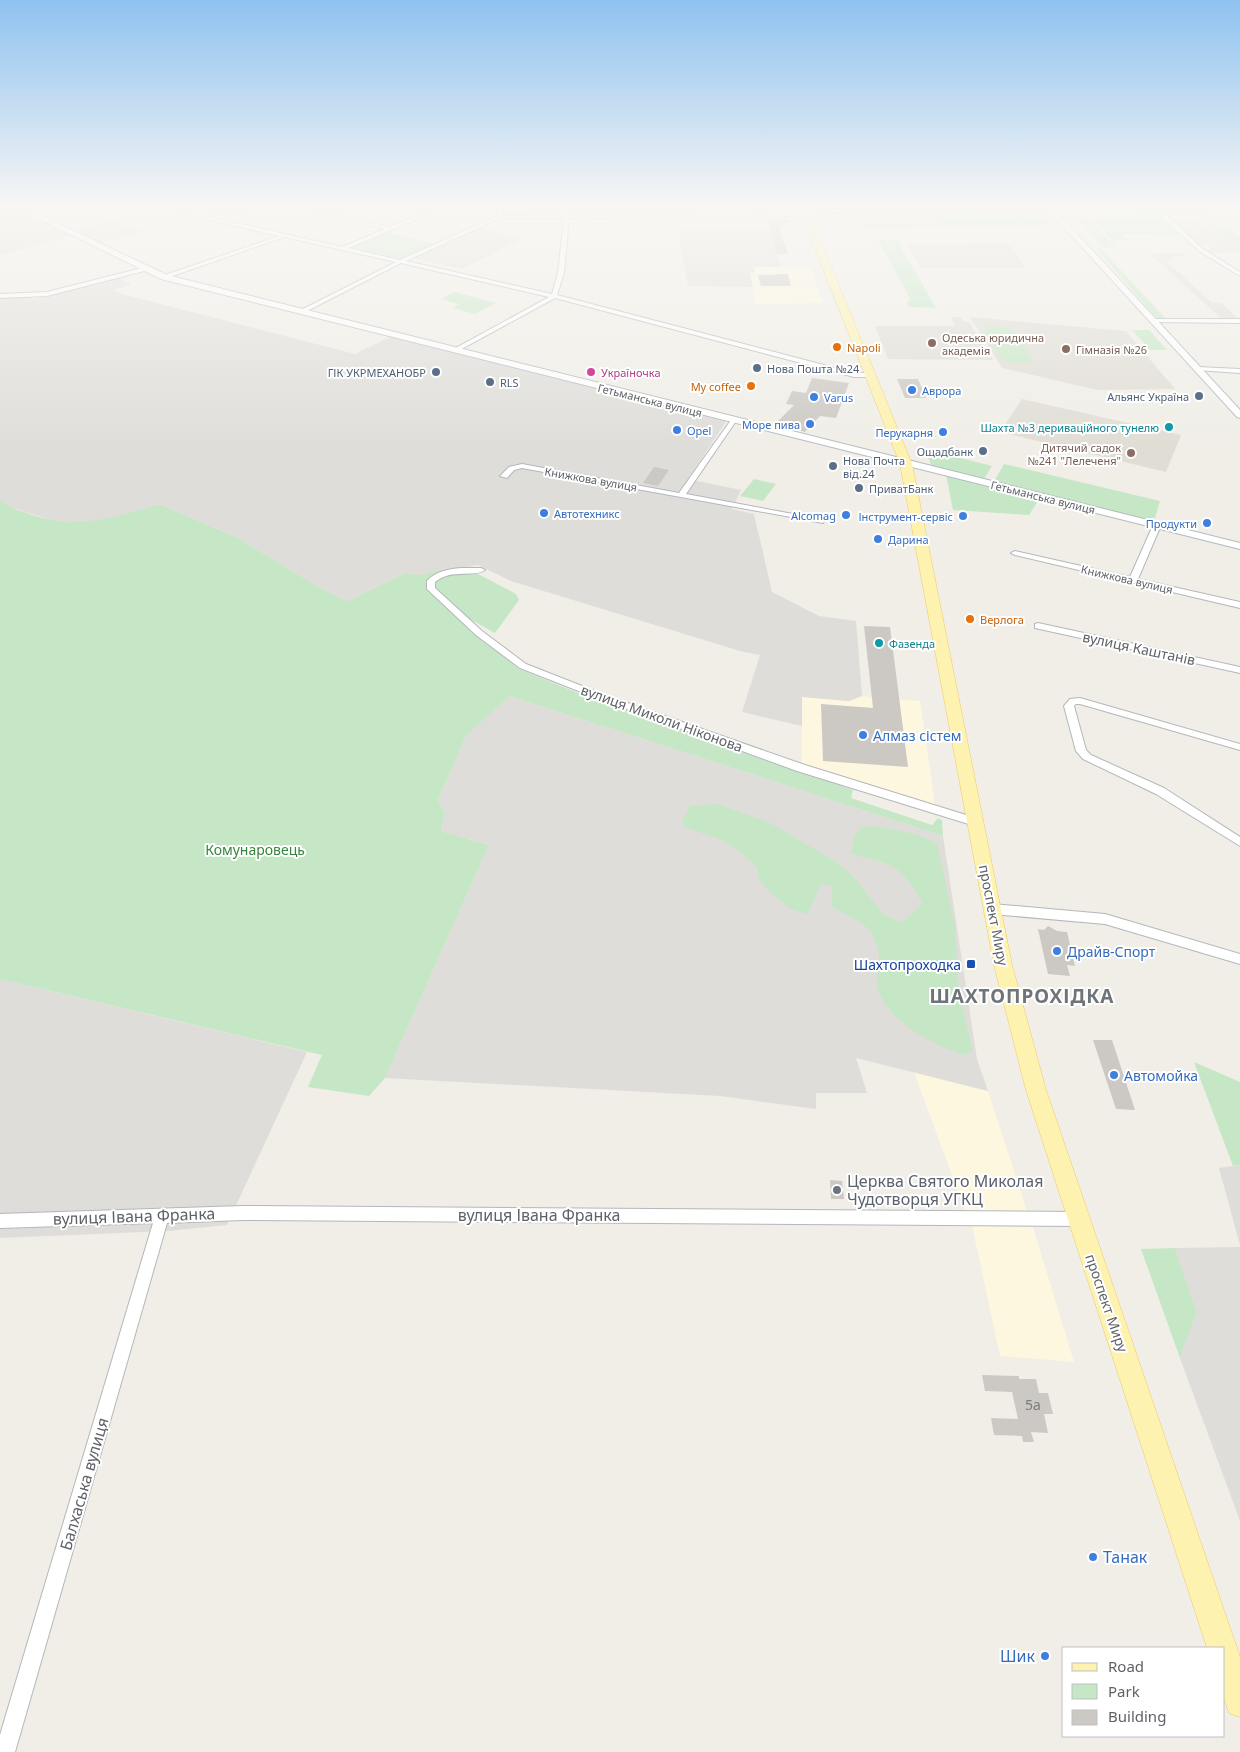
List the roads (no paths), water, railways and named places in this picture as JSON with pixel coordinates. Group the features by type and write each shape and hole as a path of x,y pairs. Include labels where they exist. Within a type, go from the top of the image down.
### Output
{"main road":[{"name":"проспект Миру","path":"836,287 906,464 1007,983 1036,1090 1222,1647"},
{"path":"1225,1655 1240,1702"}],"street":[{"path":"0,296 47,294 76,287"},
{"name":"Гетьманська вулиця","path":"204,287 733,421 1240,546"},
{"path":"303,311 351,287"},
{"path":"514,287 854,375 872,375"},
{"path":"456,350 554,296 557,287"},
{"path":"1123,287 1240,415"},
{"path":"1154,321 1240,322"},
{"path":"1198,369 1240,371"},
{"path":"682,496 733,421"},
{"name":"Книжкова вулиця","path":"504,476 508,469 522,466 820,522"},
{"path":"1133,580 1157,525"},
{"name":"Книжкова вулиця","path":"1015,554 1240,605"},
{"name":"вулиця Миколи Ніконова","path":"481,570 446,572 436,576 431,581 431,589 479,633 523,666 602,697 801,768 975,822"},
{"name":"вулиця Каштанів","path":"1038,626 1240,670"},
{"path":"1240,747 1080,701 1073,701 1069,706 1081,751 1087,757 1160,791 1240,842"},
{"path":"992,909 1105,919 1240,958"},
{"name":"вулиця Івана Франка","path":"0,1221 251,1213 1079,1219"},
{"name":"Балхаська вулиця","path":"5,1752 162,1216"}],"place":[{"name":"Одеська юридична академія","path":"932,343"},
{"name":"Napoli","path":"837,347"},
{"name":"Гімназія №26","path":"1066,349"},
{"name":"Нова Пошта №24","path":"757,368"},
{"name":"ГІК УКРМЕХАНОБР","path":"436,372"},
{"name":"Україночка","path":"591,372"},
{"name":"RLS","path":"490,382"},
{"name":"My coffee","path":"751,386"},
{"name":"Аврора","path":"912,390"},
{"name":"Альянс Україна","path":"1199,396"},
{"name":"Varus","path":"814,397"},
{"name":"Море пива","path":"810,424"},
{"name":"Шахта №3 дериваційного тунелю","path":"1169,427"},
{"name":"Opel","path":"677,430"},
{"name":"Перукарня","path":"943,432"},
{"name":"Ощадбанк","path":"983,451"},
{"name":"Дитячий садок №241 \"Лелеченя\"","path":"1131,453"},
{"name":"Нова Почта від.24","path":"833,466"},
{"name":"ПриватБанк","path":"859,488"},
{"name":"Автотехникс","path":"544,513"},
{"name":"Alcomag","path":"846,515"},
{"name":"Інструмент-сервіс","path":"963,516"},
{"name":"Продукти","path":"1207,523"},
{"name":"Дарина","path":"878,539"},
{"name":"Beрлога","path":"970,619"},
{"name":"Фазенда","path":"879,643"},
{"name":"Алмаз сістем","path":"863,735"},
{"name":"Драйв-Спорт","path":"1057,951"},
{"name":"Шахтопроходка","path":"971,964"},
{"name":"Автомойка","path":"1114,1075"},
{"name":"Церква Святого Миколая Чудотворця УГКЦ","path":"837,1190"},
{"name":"Танак","path":"1093,1557"},
{"name":"Шик","path":"1045,1656"}],"district":[{"name":"ШАХТОПРОХІДКА","path":"1022,996"}],"park label":[{"name":"Комунаровець","path":"255,849"}]}
